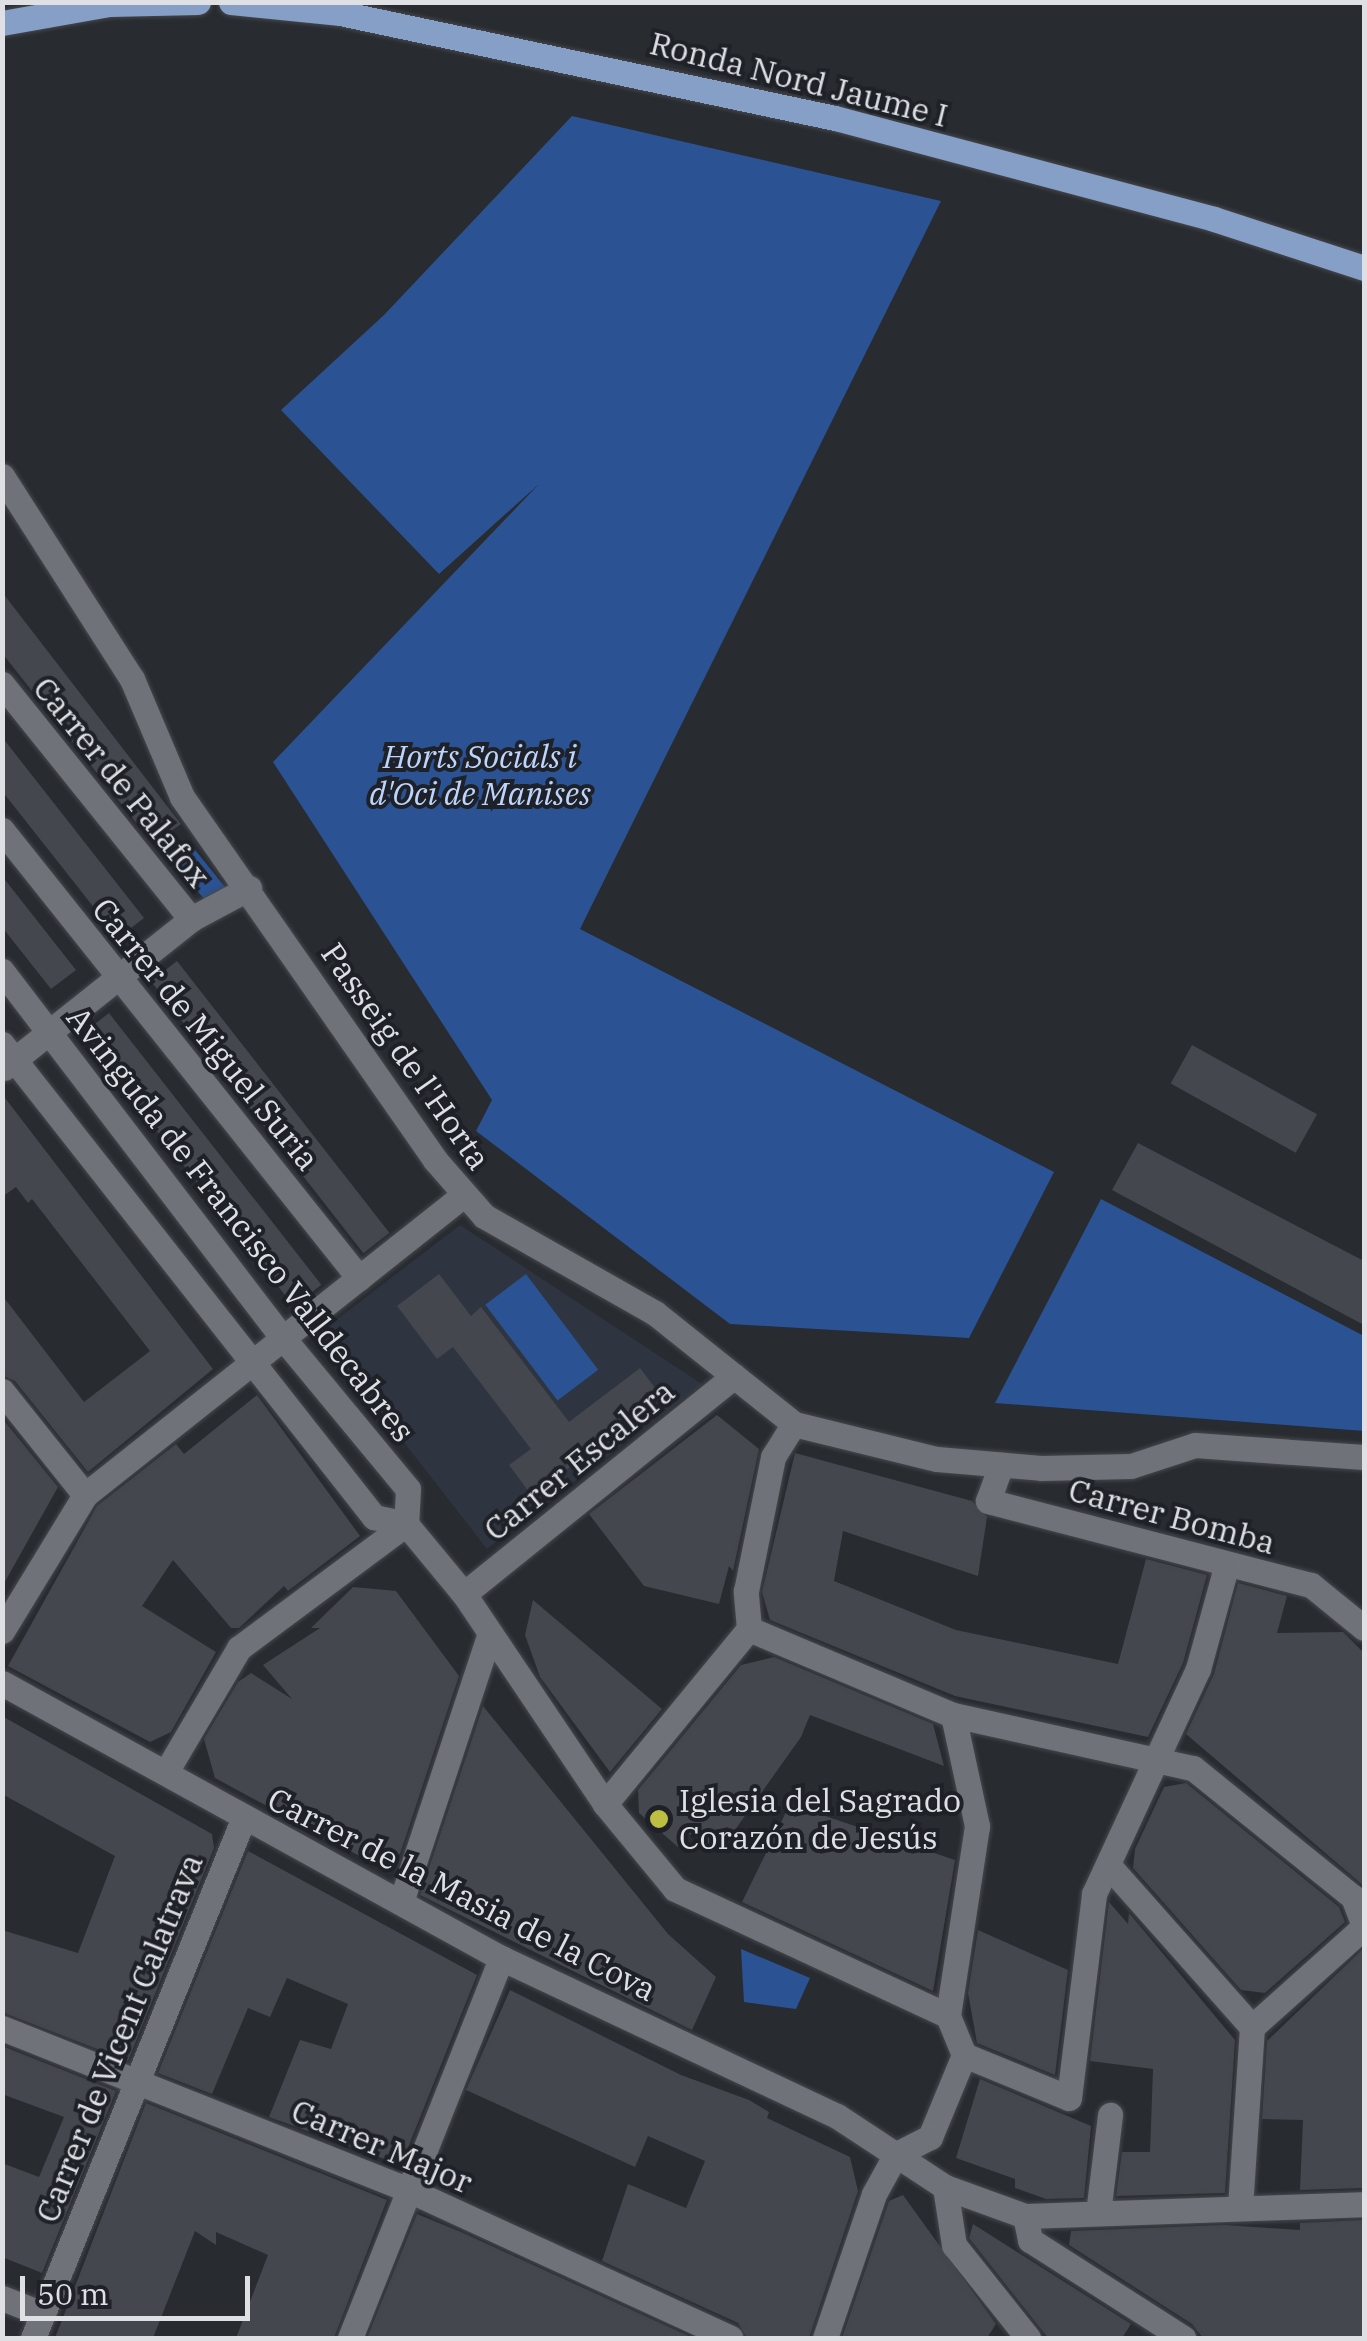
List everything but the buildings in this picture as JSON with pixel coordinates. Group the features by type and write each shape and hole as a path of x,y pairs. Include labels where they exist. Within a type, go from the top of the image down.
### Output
{"main road":[{"path":"2,23 109,4 198,2"},
{"name":"Ronda Nord Jaume I","path":"231,2 340,13 835,118 1214,219 1357,268"}],"street":[{"name":"Passeig de l'Horta","path":"2,476 132,679 182,797 463,1195 484,1216 655,1313 794,1424 936,1459 1001,1465 1131,1466 1195,1445 1364,1457"},
{"name":"Carrer de Palafox","path":"2,684 191,920"},
{"name":"Carrer de Miguel Suria","path":"2,830 359,1278"},
{"path":"249,888 191,920 49,1032 6,1058 374,1517 406,1524 464,1594 606,1804 675,1889 948,2016"},
{"name":"Avinguda de Francisco Valldecabres","path":"2,971 283,1338 408,1489 406,1524"},
{"path":"2,1630 85,1495 463,1195"},
{"name":"Carrer Escalera","path":"464,1594 734,1376"},
{"path":"2,1391 85,1495"},
{"path":"606,1804 748,1629 746,1591 773,1457 794,1424"},
{"name":"Carrer Bomba","path":"1001,1465 988,1501 1226,1567 1311,1585 1364,1628"},
{"path":"166,1772 239,1648 406,1524"},
{"path":"953,1715 977,1826 948,2016 964,2054 1070,2098 1094,1894 1198,1669 1226,1567"},
{"path":"748,1629 953,1715 1193,1768 1353,1897 1364,1926 1252,2027 1240,2207"},
{"path":"401,1902 490,1633"},
{"name":"Carrer de la Masia de la Cova","path":"2,1683 501,1958 837,2116 945,2188 1025,2216"},
{"name":"Carrer de Vicent Calatrava","path":"32,2338 244,1818"},
{"path":"1108,1866 1252,2027"},
{"path":"357,2336 409,2190 501,1958"},
{"name":"Carrer Major","path":"2,2028 409,2190 731,2338"},
{"path":"825,2338 874,2194 896,2154 930,2136 964,2054"},
{"path":"1098,2213 1110,2115"},
{"path":"945,2188 954,2245 1028,2338"},
{"path":"1183,2338 1030,2240 1025,2216 1364,2204"},
{"path":"2,2298 42,2314"}],"shaded area":[{"path":"460,1225 702,1384 487,1549 319,1333"}],"green space":[{"name":"Horts Socials i d'Oci de Manises","path":"572,116 941,201 580,929 1054,1172 969,1338 730,1324 476,1131 492,1100 273,762 539,484 439,574 281,410 384,315"},
{"path":"187,840 227,889 208,904 168,855"},
{"path":"1101,1199 1364,1336 1364,1431 995,1403"},
{"path":"526,1274 598,1370 557,1401 485,1305"},
{"path":"741,1949 810,1978 796,2009 744,2002"}],"place":[{"name":"Iglesia del Sagrado Corazón de Jesús","path":"659,1819"}]}
